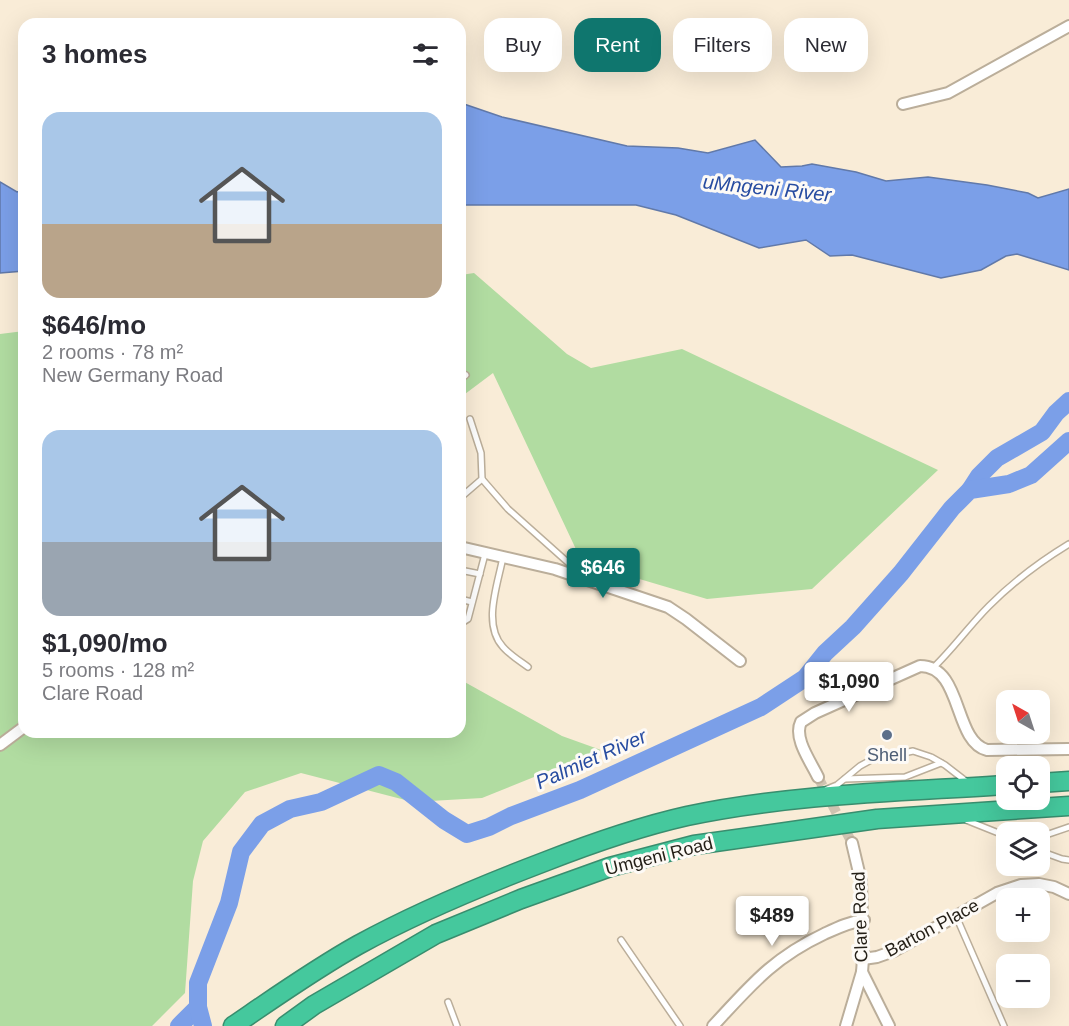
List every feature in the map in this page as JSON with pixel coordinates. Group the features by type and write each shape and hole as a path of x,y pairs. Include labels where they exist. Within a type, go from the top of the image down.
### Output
{"highway":[{"path":"1050,782 1069,780"},
{"name":"Umgeni Road","path":"233,1026 301,979 421,912 597,842 685,817 768,803 996,786"},
{"name":"Umgeni Road","path":"285,1026 314,1005 436,934 521,899 610,867 694,845 877,819 1069,806"},
{"path":"357,946 371,971"}],"street":[{"path":"903,104 948,93 1069,26"},
{"path":"466,548 504,556 586,579 668,607 740,661"},
{"path":"818,777 799,733 799,727 805,718 914,667 933,668 948,684 969,734 980,748 987,750 1069,750"},
{"path":"0,745 18,732"},
{"name":"Clare Road","path":"846,1026 862,972 863,959 864,920 861,881 852,843"},
{"name":"Barton Place","path":"863,959 894,951 997,893 1021,885 1039,884 1054,887 1069,894"},
{"path":"713,1026 755,980 777,961 802,945 854,921 864,920"},
{"path":"862,972 889,1026"}],"lane":[{"path":"470,419 481,453 482,479 508,509 586,579"},
{"path":"466,493 482,479"},
{"path":"933,668 1005,591 1069,544"},
{"path":"466,620 486,552"},
{"path":"504,556 492,619 493,631 502,646 528,667"},
{"path":"466,571 480,574"},
{"path":"466,600 472,602"},
{"path":"805,799 845,779 860,766 887,755 913,751 941,763 972,787"},
{"path":"845,779 905,777 941,763"},
{"path":"948,814 996,832"},
{"path":"1050,834 1069,827"},
{"path":"1050,855 1069,860"},
{"path":"956,916 1004,1026"},
{"path":"621,940 680,1026"},
{"path":"448,1002 457,1026"}],"green space":[{"path":"474,273 567,354 591,368 682,349 938,470 812,589 707,599 582,562 493,373 466,393 466,274"},
{"path":"18,332 18,738 466,738 466,683 562,736 601,750 482,798 413,802 301,773 245,792 203,841 193,881 185,993 152,1026 0,1026 0,334"}],"water":[{"name":"uMngeni River","path":"466,105 502,117 627,146 678,148 708,153 755,140 781,167 812,164 856,172 886,181 928,177 987,185 1028,193 1038,198 1069,189 1069,270 1017,254 1006,256 981,270 941,278 852,255 830,256 806,240 759,248 676,215 636,205 466,205"},
{"path":"0,182 18,192 18,272 0,273"}],"waterway":[{"path":"970,490 979,476 997,458 1042,432 1056,413 1069,401"},
{"name":"Palmiet River","path":"203,1026 198,1007 198,983 229,903 241,852 262,824 290,809 321,802 379,775 396,782 444,820 467,834 580,790 761,707 805,678 825,653 853,627 901,573 952,508 970,490 1009,484 1031,475 1069,441"},
{"path":"179,1026 198,1007"}],"tunnel":[{"path":"818,777 852,843"}],"place":[{"name":"Shell","path":"887,735"}]}
